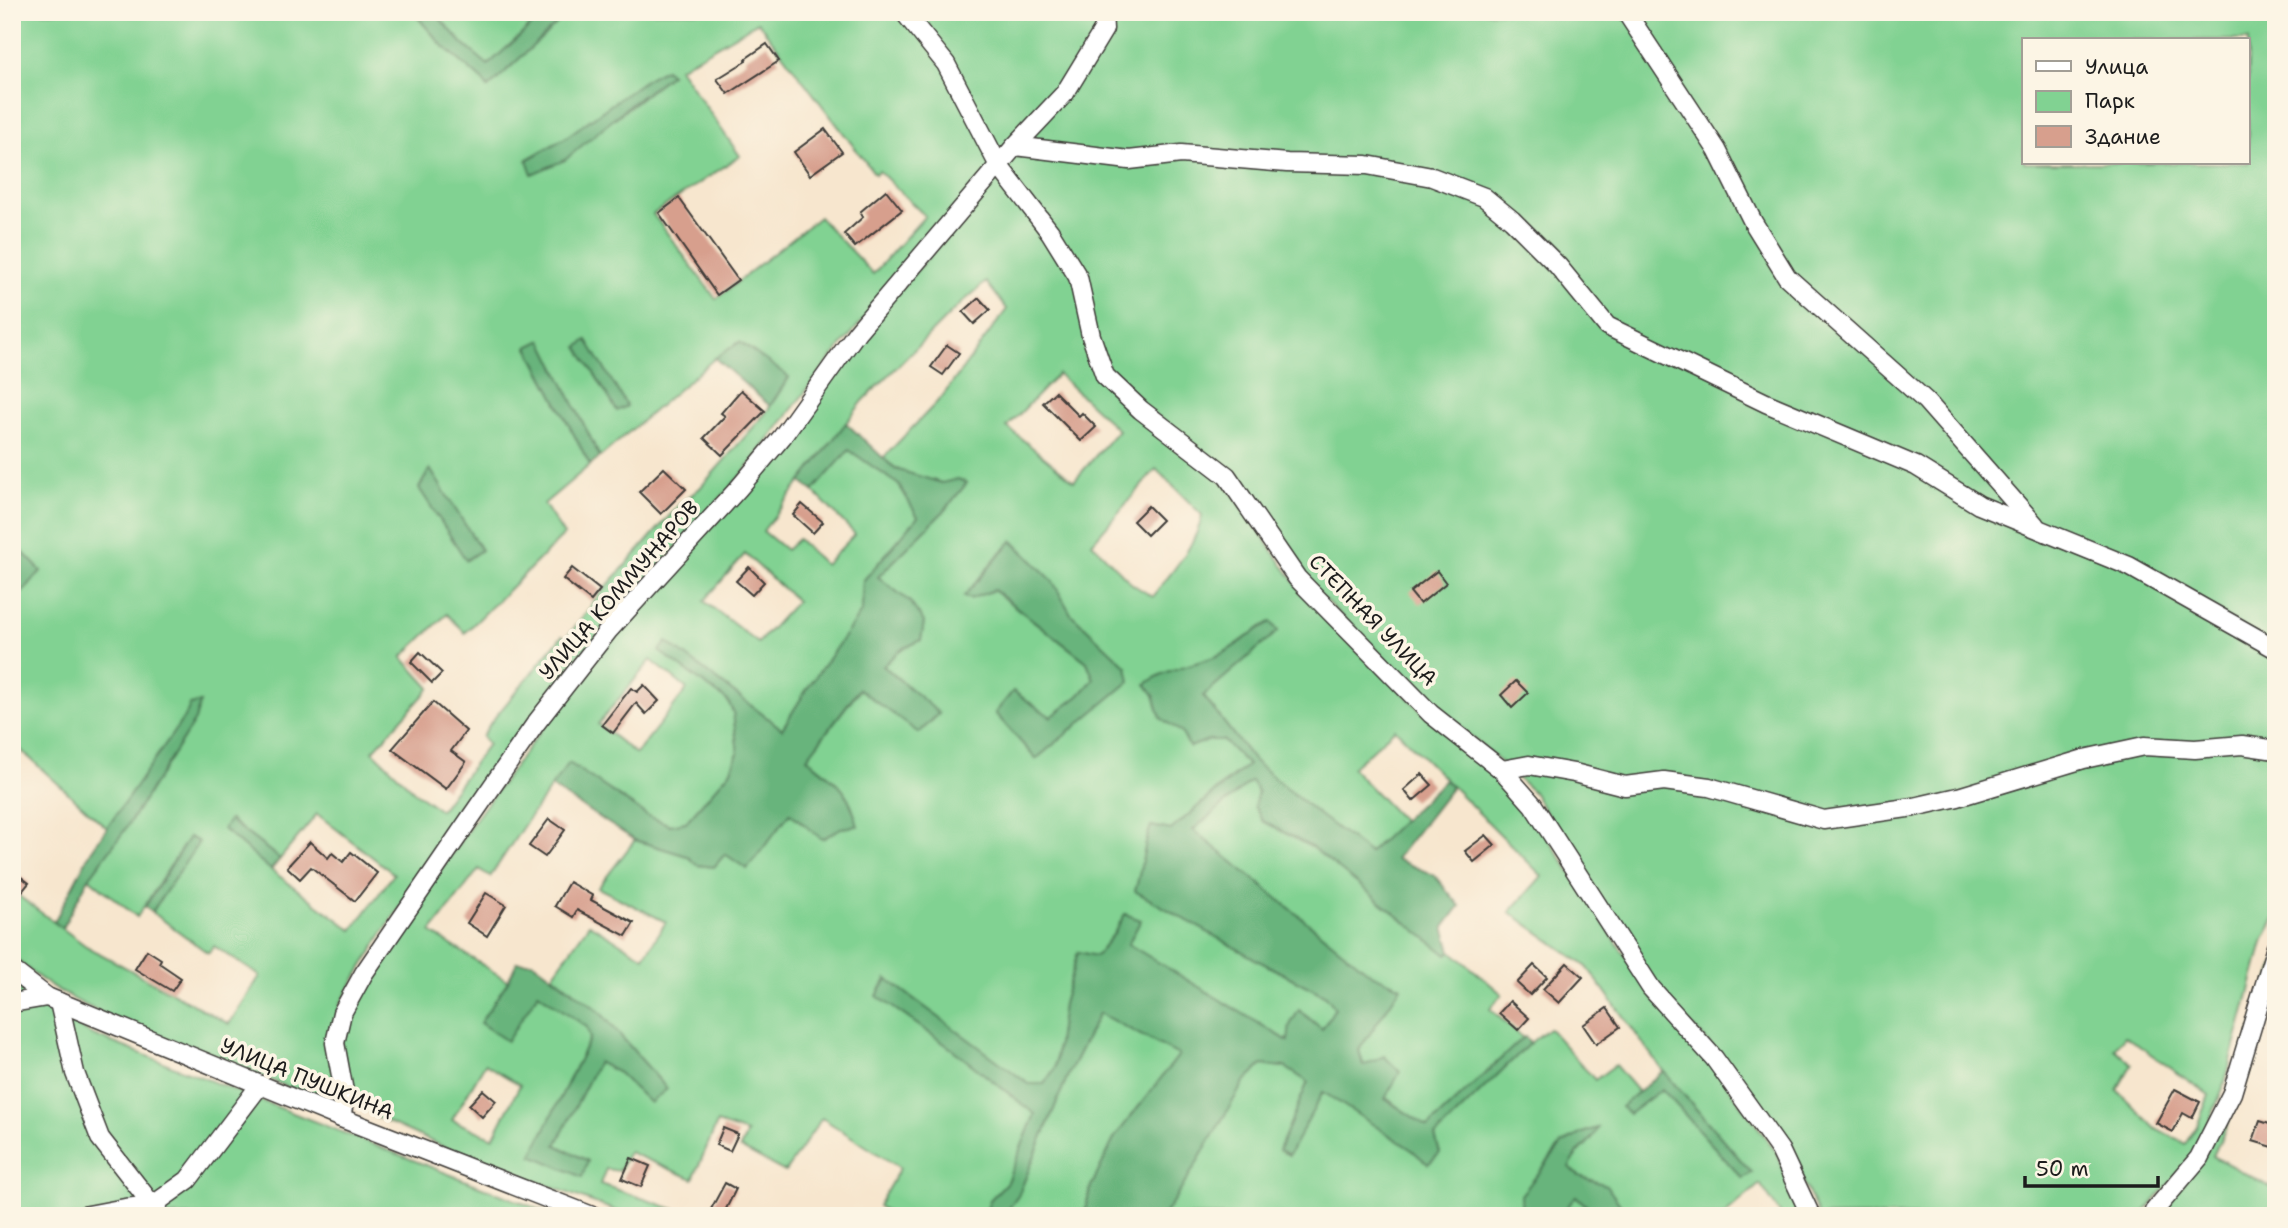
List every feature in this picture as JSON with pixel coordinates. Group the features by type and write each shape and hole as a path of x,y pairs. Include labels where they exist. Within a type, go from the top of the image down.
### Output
{"street":[{"name":"СТЕПНАЯ УЛИЦА","path":"904,12 946,64 999,166 1050,232 1078,277 1091,335 1105,376 1141,410 1227,476 1297,578 1431,714 1502,770 1533,805 1651,988 1714,1058 1780,1150 1811,1216"},
{"name":"УЛИЦА КОММУНАРОВ","path":"341,1118 345,1097 335,1043 342,1013 364,973 471,817 536,723 608,631 738,489 782,437 857,332 1015,146 1065,93 1104,29 1103,12"},
{"path":"1626,12 1717,150 1753,222 1787,277 1926,401 2039,530"},
{"path":"1015,146 1129,160 1181,154 1287,163 1367,165 1432,177 1484,197 1512,220 1558,266 1607,326 1766,403 1916,466 1979,505 2129,566 2276,649"},
{"path":"1502,770 1529,765 1625,786 1664,781 1709,787 1824,820 1914,807 1958,797 2084,759 2144,746 2194,749 2242,745 2276,750"},
{"path":"2154,1211 2199,1158 2232,1093 2276,947"},
{"name":"УЛИЦА ПУШКИНА","path":"12,970 53,1000 341,1118 592,1216"},
{"path":"12,1003 53,1000 75,1073 100,1138 157,1210"},
{"path":"83,1216 157,1210 188,1180 260,1085"}],"green space":[{"path":"12,12 413,12 442,45 488,88 569,12 2276,12 2276,917 2264,939 2225,1083 2201,1143 2141,1216 1819,1216 1799,1172 1749,1093 1705,1039 1666,999 1639,961 1533,792 1429,702 1310,585 1237,480 1098,369 1102,382 1228,487 1304,595 1440,729 1505,782 1536,820 1655,1001 1712,1064 1777,1153 1799,1209 1799,1216 1782,1216 1760,1184 1723,1216 1628,1216 1606,1185 1579,1176 1569,1167 1597,1128 1561,1144 1522,1195 1522,1216 1163,1216 1244,1082 1262,1065 1285,1067 1308,1082 1279,1150 1289,1155 1322,1091 1412,1150 1428,1164 1440,1153 1435,1136 1530,1043 1549,1028 1595,1080 1615,1065 1638,1092 1622,1107 1629,1114 1662,1089 1742,1178 1752,1173 1663,1071 1587,967 1510,912 1542,876 1395,729 1352,768 1403,821 1369,853 1254,761 1203,695 1278,631 1271,622 1219,655 1172,670 1146,684 1154,695 1161,718 1181,732 1190,747 1208,740 1223,740 1248,765 1171,830 1151,826 1135,891 1326,996 1335,1008 1322,1029 1299,1010 1290,1025 1289,1042 1128,944 1140,921 1125,914 1096,956 1078,952 1063,1004 1055,1068 1044,1084 1028,1084 886,979 877,996 952,1049 1035,1114 1007,1182 990,1200 985,1216 893,1216 878,1206 900,1168 822,1118 785,1172 740,1148 747,1133 717,1123 693,1179 629,1152 619,1171 606,1169 600,1184 694,1216 630,1216 444,1147 374,1116 358,1100 346,1073 341,1044 347,1014 369,976 474,821 613,633 743,493 788,438 862,333 946,237 938,229 828,362 745,471 608,622 510,748 384,931 341,1003 330,1041 337,1079 336,1096 328,1103 90,1007 49,985 12,955 12,891 86,946 229,1024 260,976 214,946 208,953 152,912 198,842 189,837 137,917 89,878 124,831 195,720 199,704 190,705 107,828 12,742 12,604 41,571 12,541","holes":["758,22 875,174 879,171 925,216 873,274 819,217 716,299 653,214 740,156 679,68","665,69 671,74 565,160 532,173 527,159 565,138 648,78","986,282 1007,309 941,398 883,458 902,472 918,479 941,483 958,479 967,483 943,512 878,577 910,602 924,622 921,640 900,650 883,665 939,714 919,733 860,689 807,758 840,787 850,803 857,826 841,828 822,839 790,813 747,869 725,854 714,867 697,865 687,856 635,840 598,888 666,922 644,957 589,924 553,975 600,1012 667,1089 650,1103 619,1073 598,1062 556,1145 588,1161 581,1176 532,1155 590,1038 587,1027 538,993 507,1040 481,1023 508,981 431,932 479,869 490,877 569,763 648,816 670,825 686,822 730,772 738,753 733,712 728,701 660,651 667,642 782,729 862,611 863,581 919,517 899,485 849,450 813,491 855,534 825,565 798,539 786,550 763,531 863,401 956,308","542,341 600,457 715,358 739,342 789,378 765,414 592,603 566,638 562,636 491,722 482,737 488,744 440,810 416,793 373,751 430,688 402,657 447,614 465,633 564,535 544,504 590,465 528,348","587,341 626,406 617,410 579,347","1058,374 1118,430 1074,481 1007,427","430,469 481,550 467,560 419,488","1156,469 1202,515 1189,548 1153,597 1132,584 1092,543","1013,541 1052,580 1071,614 1127,667 1129,681 1036,759 995,713 1013,691 1051,717 1079,696 1094,679 1087,662 993,590 970,599 965,596","745,554 797,601 758,643 704,601","651,660 687,689 636,754 598,724","317,814 394,874 352,930 271,870 224,830 230,820 280,859","2125,1036 2209,1095 2197,1126 2185,1144 2154,1127 2117,1090 2132,1064 2115,1049","485,1064 520,1085 493,1138 452,1120"]},
{"path":"413,12 434,12 463,44 488,65 546,12 569,12 488,88 442,45"},
{"path":"434,12 546,12 488,65 463,44"},
{"path":"665,69 671,74 565,160 532,174 527,160 565,138 648,78"},
{"path":"542,340 600,457 590,465 528,347"},
{"path":"587,340 627,406 617,411 578,347"},
{"path":"740,342 789,377 770,406 715,358"},
{"path":"846,423 895,469 942,483 958,479 967,483 943,512 878,577 910,602 924,622 921,640 900,650 883,666 939,713 919,733 859,689 807,758 840,786 858,826 841,828 822,839 790,813 747,869 725,854 714,867 697,865 687,856 635,840 551,787 569,763 648,816 670,825 686,822 730,772 738,753 733,712 728,701 659,651 667,642 782,729 862,611 863,581 918,517 899,485 849,450 813,491 801,482"},
{"path":"430,469 481,550 466,560 419,488"},
{"path":"12,541 41,571 12,604"},
{"path":"1012,541 1052,580 1071,614 1127,667 1130,681 1036,759 995,713 1013,691 1051,717 1079,696 1094,679 1087,662 994,590 970,599 964,596"},
{"path":"1271,622 1278,631 1203,696 1254,761 1369,853 1445,780 1452,787 1396,859 1434,875 1460,906 1444,927 1451,951 1447,955 1313,848 1263,821 1254,806 1258,792 1251,781 1193,830 1371,974 1401,987 1359,1050 1363,1066 1384,1056 1400,1072 1385,1099 1428,1127 1523,1038 1530,1043 1435,1136 1440,1153 1428,1164 1412,1150 1323,1092 1289,1155 1279,1150 1308,1082 1285,1067 1262,1065 1244,1082 1163,1216 1084,1216 1090,1189 1115,1137 1179,1055 1099,1013 1068,1075 1018,1196 1003,1216 985,1216 990,1200 1007,1182 1035,1114 952,1049 877,996 887,979 1029,1084 1044,1084 1055,1068 1063,1004 1078,952 1096,956 1125,914 1141,920 1128,944 1288,1041 1290,1025 1299,1010 1322,1029 1335,1008 1326,996 1135,891 1151,826 1171,830 1248,765 1223,740 1208,740 1190,747 1181,732 1161,718 1154,695 1146,684 1172,670 1219,655"},
{"path":"200,703 195,720 124,831 89,878 62,928 54,922 91,851 190,705"},
{"path":"1251,781 1258,792 1263,821 1313,848 1447,955 1451,951 1502,994 1490,1009 1523,1038 1428,1127 1384,1096 1370,1077 1359,1050 1401,987 1371,974 1193,830"},
{"path":"229,820 280,859 271,870 223,829"},
{"path":"189,837 199,842 152,912 145,907"},
{"path":"517,962 533,962 600,1012 667,1089 650,1103 619,1073 598,1062 556,1145 588,1161 582,1177 532,1155 590,1038 587,1027 538,993 507,1041 480,1023 508,981"},
{"path":"2276,962 2276,989 2246,1084 2213,1156 2276,1190 2276,1216 2155,1216 2207,1152"},
{"path":"12,983 91,1034 556,1216 12,1216"},
{"path":"1099,1013 1179,1055 1115,1137 1090,1189 1084,1216 1003,1216 1018,1196 1068,1075"},
{"path":"1663,1071 1752,1173 1742,1178 1662,1089 1629,1114 1621,1107"},
{"path":"1598,1128 1575,1156 1570,1167 1579,1176 1606,1185 1628,1216 1597,1216 1576,1196 1560,1216 1522,1216 1521,1195 1562,1144"},
{"path":"1576,1196 1597,1216 1560,1216"}],"building":[{"path":"767,44 779,61 728,94 717,79"},
{"path":"825,129 842,152 810,175 794,152"},
{"path":"886,190 902,210 855,247 844,234 863,217 860,212"},
{"path":"679,198 738,280 717,295 659,213"},
{"path":"979,298 990,310 974,324 963,312"},
{"path":"947,345 959,353 943,375 931,367"},
{"path":"741,390 765,411 722,455 704,438 725,416 721,413"},
{"path":"1055,392 1079,416 1082,413 1096,427 1081,441 1043,403"},
{"path":"664,468 686,489 661,514 639,492"},
{"path":"802,504 823,522 813,533 793,515"},
{"path":"1148,506 1162,520 1147,535 1133,521"},
{"path":"749,567 764,582 752,595 736,581"},
{"path":"572,568 600,590 591,601 563,579"},
{"path":"1437,571 1446,583 1420,604 1410,592"},
{"path":"420,652 442,673 432,683 411,662"},
{"path":"1516,681 1528,693 1512,708 1501,695"},
{"path":"644,685 659,701 646,714 636,703 613,733 602,725 631,688 637,692"},
{"path":"433,702 466,731 451,751 466,762 446,789 392,749"},
{"path":"1422,774 1432,785 1413,801 1404,790"},
{"path":"549,819 565,830 545,857 529,846"},
{"path":"1486,835 1495,845 1474,862 1465,851"},
{"path":"310,842 328,858 332,853 343,862 351,852 377,873 355,901 311,867 300,879 287,867"},
{"path":"12,870 29,883 12,904"},
{"path":"569,882 593,896 591,900 634,923 626,936 577,910 573,917 555,906"},
{"path":"486,893 506,905 487,936 467,923"},
{"path":"147,950 161,959 159,963 181,978 172,991 135,969"},
{"path":"1567,963 1583,977 1559,1003 1543,989"},
{"path":"1534,965 1547,977 1530,995 1517,983"},
{"path":"1510,1001 1529,1018 1518,1030 1499,1013"},
{"path":"1607,1008 1620,1027 1596,1044 1583,1025"},
{"path":"2175,1089 2200,1102 2192,1118 2183,1113 2173,1132 2156,1123"},
{"path":"483,1090 496,1101 482,1117 469,1105"},
{"path":"2260,1121 2276,1126 2276,1148 2253,1141"},
{"path":"723,1128 738,1134 730,1151 716,1145"},
{"path":"631,1158 650,1166 641,1187 622,1179"},
{"path":"725,1183 736,1189 723,1215 711,1209"}]}
